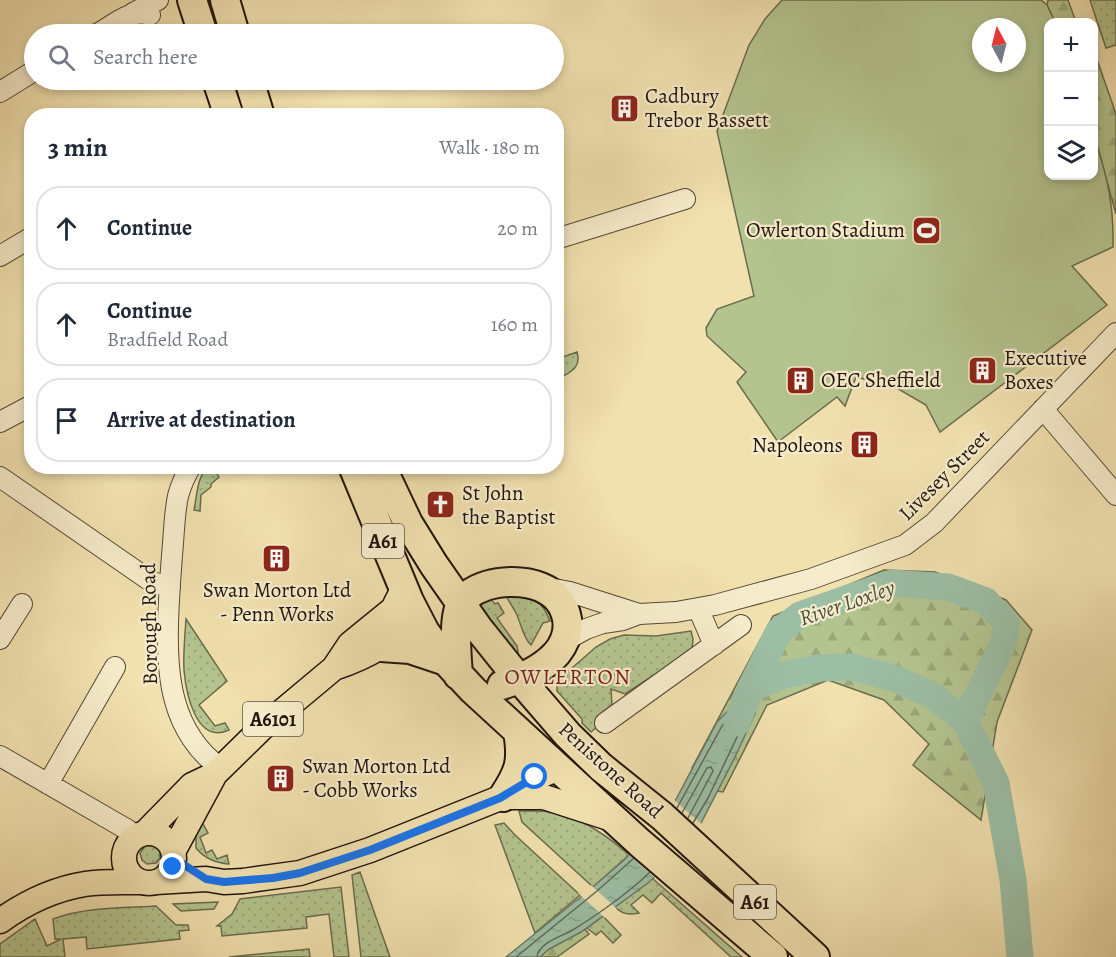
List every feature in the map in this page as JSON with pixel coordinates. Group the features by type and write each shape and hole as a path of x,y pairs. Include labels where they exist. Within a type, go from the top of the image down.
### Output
{"highway":[{"path":"192,0 200,24"},
{"path":"225,0 232,24"},
{"path":"220,90 226,108"},
{"path":"252,90 258,108"},
{"name":"Penistone Road","path":"356,474 403,589 416,615 432,642 459,675 640,843 773,957"},
{"name":"Penistone Road","path":"385,474 424,549 478,628 574,742 662,816 815,957"},
{"path":"408,522 420,589 420,604 416,615"},
{"path":"381,647 410,649 459,675 500,686 519,679 547,662 557,652 568,631 564,608 558,598 541,586 507,582 487,585 474,591 461,603 455,631 459,675"},
{"path":"503,797 518,774 521,751 518,731"},
{"path":"559,768 582,765 601,767"}],"main road":[{"name":"A6101","path":"85,884 135,841 192,785 218,771 261,729 334,668 350,644 393,609 403,589"},
{"name":"A6101","path":"334,668 363,658 381,647 402,632 416,615"},
{"path":"0,921 17,909 45,896 85,884 206,879 243,882 300,873 370,850 503,797 535,777 559,768"},
{"name":"A6101","path":"148,882 169,873 174,854 218,771"},
{"path":"503,797 544,797 617,821"},
{"path":"148,882 133,878 128,871 135,841 155,833 170,842 174,854 206,879"}],"street":[{"path":"118,24 147,10"},
{"path":"0,92 24,77"},
{"path":"564,237 685,199"},
{"path":"0,256 24,242"},
{"name":"Livesey Street","path":"564,641 593,626 639,614 698,608 812,579 904,545 934,523 1116,333"},
{"path":"0,422 24,409"},
{"path":"1044,409 1116,495"},
{"name":"Borough Road","path":"186,474 178,498 170,586 169,660 175,701 191,736 218,771"},
{"path":"0,477 152,582 170,586"},
{"name":"Livesey Street","path":"541,586 570,592 639,614"},
{"path":"0,639 22,604"},
{"path":"698,608 714,645"},
{"path":"605,723 741,625"},
{"path":"48,784 115,667"},
{"path":"0,756 128,830 135,841"}],"green space":[{"name":"Owlerton Stadium","path":"782,0 1041,0 1047,5 1053,18 1044,18 1044,180 1098,180 1098,148 1109,190 1113,247 1072,266 1107,305 940,432 926,405 895,387 856,377 845,406 837,397 778,442 737,382 746,372 707,336 706,328 717,309 754,296 717,131 749,45 765,19"},
{"path":"1048,0 1068,0 1075,18 1053,18 1047,5"},
{"path":"1090,0 1116,0 1116,45 1106,48 1098,18 1096,18"},
{"path":"1098,62 1116,114 1116,214 1098,149"},
{"path":"577,352 578,362 564,376 564,357"},
{"path":"203,474 217,474 219,477 201,495 200,511 194,510"},
{"path":"884,570 935,572 1006,600 1032,630 997,722 981,820 913,765 929,744 884,700 828,680 767,705 723,792 695,788 692,768 773,616"},
{"path":"511,593 540,603 550,621 543,623 531,645 506,595"},
{"path":"489,597 495,604 498,603 504,613 497,618 517,646 519,657 479,607"},
{"path":"186,619 227,681 199,705 215,726 225,723 229,730 218,733 208,730 201,724 190,703 184,670"},
{"path":"691,631 692,649 688,653 625,694 611,689 612,705 605,710 606,719 591,732 557,691 557,681 596,647 610,639 624,635 656,636"},
{"path":"519,811 552,812 566,815 605,836 629,855 593,887 522,822"},
{"path":"202,822 208,833 200,837 206,853 212,850 217,859 227,855 229,864 211,859 196,848 196,831"},
{"path":"504,823 580,895 535,933 495,825"},
{"path":"153,844 160,851 160,858 156,863 147,864 142,860 140,853 146,845"},
{"path":"360,872 390,957 361,957 352,875"},
{"path":"652,878 742,957 731,957 661,893 652,903 643,895 631,905 639,913 626,913 615,907"},
{"path":"341,887 349,957 334,957 329,914 306,917 307,928 222,936 221,926 217,926 232,914 240,899"},
{"path":"218,902 214,909 181,911 173,904"},
{"path":"156,906 176,925 188,925 189,930 179,931 180,939 87,949 86,937 63,939 65,957 0,957 0,944 35,919 47,946 61,939 55,939 53,919 91,910"},
{"path":"603,916 621,935 613,943 601,931 596,935 587,928"},
{"path":"585,929 589,934 557,957 540,957 549,949"},
{"path":"309,949 310,957 229,957"}],"water":[{"path":"750,689 755,714 733,761 700,825 666,866 648,883 581,932 549,949 540,957 506,957 593,887 640,843 674,803 717,722"}],"pier":[{"path":"672,798 703,825 668,868 656,879 627,853"},
{"path":"591,885 617,909 605,918 578,893"}],"waterway":[{"name":"River Loxley","path":"750,689 779,631 800,615 892,583 948,587 986,601 1006,623 1004,642 965,721"},
{"name":"River Loxley","path":"737,723 750,689 781,676 818,668 852,667 894,678 932,695 965,721 996,783 1013,880 1020,957"}],"place":[{"name":"Cadbury Trebor Bassett","path":"624,108"},
{"name":"Owlerton Stadium","path":"926,230"},
{"name":"Executive Boxes","path":"983,370"},
{"name":"OEC Sheffield","path":"800,380"},
{"name":"Napoleons","path":"864,445"},
{"name":"St John the Baptist","path":"441,505"},
{"name":"Swan Morton Ltd - Penn Works","path":"277,559"},
{"name":"Swan Morton Ltd - Cobb Works","path":"281,778"}],"district":[{"name":"OWLERTON","path":"568,677"}],"route":[{"path":"173,867 175,859 206,879 224,882 243,882 300,873 370,850 500,798 535,777"}]}
